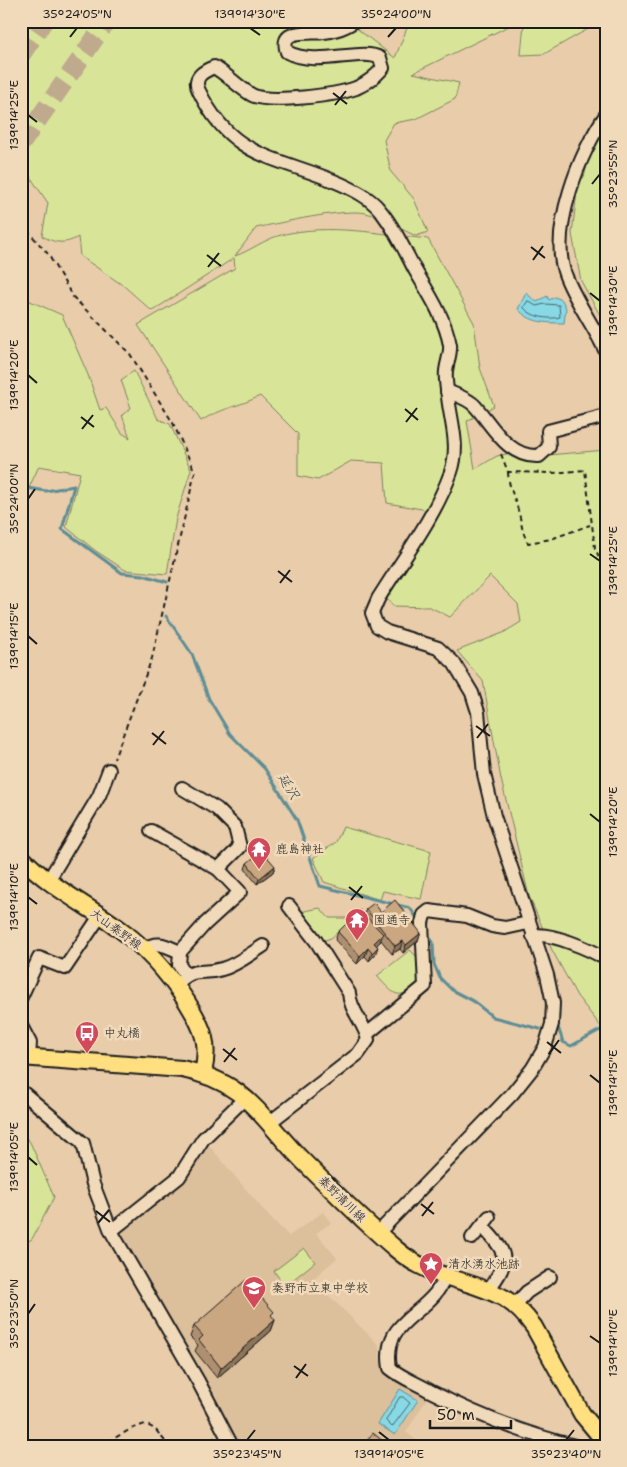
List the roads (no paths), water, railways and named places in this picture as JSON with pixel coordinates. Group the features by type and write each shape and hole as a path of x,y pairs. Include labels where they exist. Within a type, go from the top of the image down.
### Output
{"main road":[{"name":"大山秦野線","path":"21,858 48,881 144,949 181,980 206,1038 206,1060 203,1073"},
{"name":"秦野清川線","path":"25,1057 182,1069 203,1073 224,1082 246,1097 302,1160 378,1233 421,1267 446,1278 488,1290 514,1306 534,1327 582,1414 606,1443"}],"street":[{"path":"354,21 349,26 325,32 296,33 285,40 287,52 295,56 327,60 373,54 380,58 383,68 373,80 354,89 307,97 267,100 252,95 214,67 202,72 197,80 197,87 206,106 230,136 247,149 264,157 328,178 355,190 376,206 389,221 445,324 450,348 446,372 447,391 456,450 451,472 435,505 378,599 372,613 378,626 387,632 438,648 454,663 472,693 478,712 484,774 494,816 547,975 553,1003 552,1024 545,1047 532,1069 512,1094 378,1233"},
{"path":"606,115 582,160 564,212 560,253 565,274 606,352"},
{"path":"447,391 474,404 496,432 517,452 529,457 539,456 548,447 548,431 606,416"},
{"path":"48,881 99,796 109,770"},
{"path":"182,788 217,809 235,827 240,847 218,869"},
{"path":"150,832 218,869 240,892 205,924 180,952 177,958 181,980 194,971 221,970 234,965 264,946"},
{"path":"269,1123 358,1054 368,1040 367,1034 350,1002 349,993 316,941 289,906"},
{"path":"367,1034 425,986 422,923 424,915 429,911 467,916 492,926 505,928 528,922"},
{"path":"21,997 39,958 65,968 100,916"},
{"path":"533,936 539,934 571,944 606,959"},
{"path":"144,949 152,944 161,944 180,952"},
{"path":"21,1026 30,1043 25,1057"},
{"path":"21,1091 36,1105 55,1117 83,1143 92,1171 93,1184 111,1231 198,1381 232,1446"},
{"path":"111,1231 179,1178 203,1139 246,1097"},
{"path":"472,1238 485,1221 505,1256 498,1277 488,1290"},
{"path":"514,1306 527,1292 550,1277"},
{"path":"446,1278 434,1295 400,1325 388,1350 390,1368 399,1376 455,1404 508,1427 575,1446"}],"water":[{"path":"526,293 537,302 547,296 549,300 555,297 562,300 566,308 564,323 533,320 523,314 518,309"},
{"path":"400,1389 418,1400 395,1435 378,1424"}],"waterway":[{"name":"延沢","path":"21,487 46,491 74,486 62,529 122,573 143,575 167,582"},
{"name":"延沢","path":"166,616 192,654 209,699 230,734 265,769 297,820 320,886 410,908 419,921"},
{"name":"延沢","path":"426,932 433,942 434,964 440,978 452,990 473,1001 493,1017 540,1029"},
{"name":"延沢","path":"557,1024 563,1042 571,1046 600,1030 606,1036"}],"tunnel":[{"path":"21,55 44,21"},
{"path":"21,144 107,21"}],"place":[{"name":"鹿島神社","path":"259,870"},
{"name":"園通寺","path":"357,941"},
{"name":"中丸橋","path":"87,1054"},
{"name":"清水湧水池跡","path":"431,1285"},
{"name":"秦野市立東中学校","path":"254,1309"}]}
